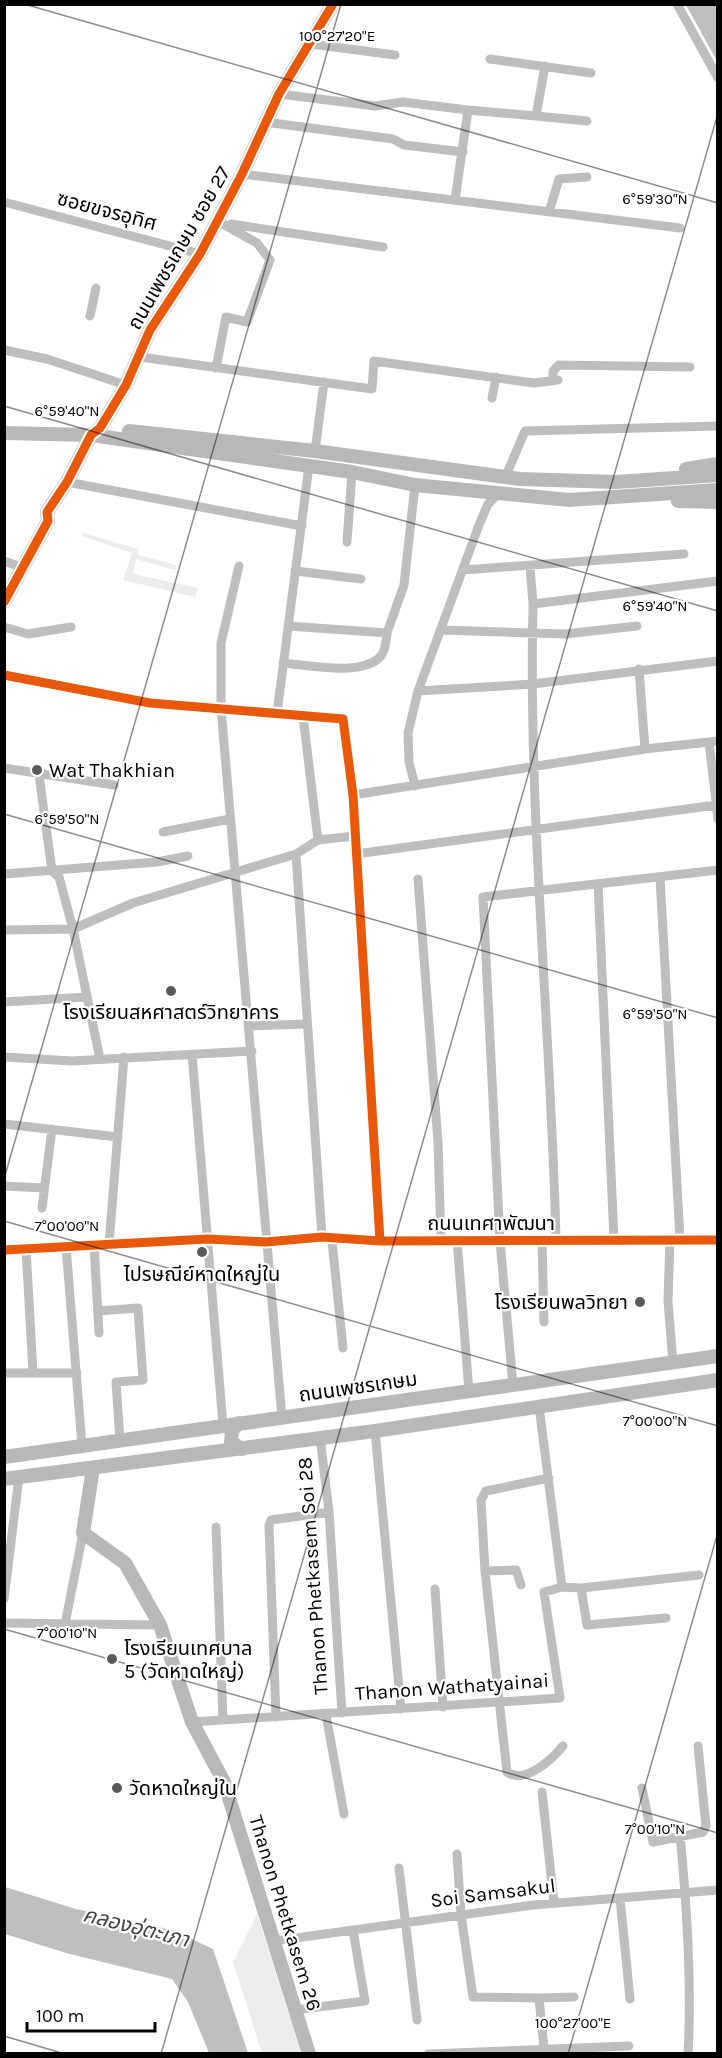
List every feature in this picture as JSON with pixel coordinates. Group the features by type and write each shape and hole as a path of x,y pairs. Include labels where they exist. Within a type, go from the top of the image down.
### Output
{"main road":[{"name":"ถนนเพชรเกษม ซอย 27","path":"4,602 48,521 47,512 126,385 150,330 200,254 242,174 279,94 333,4"},
{"path":"4,424 315,451 505,478 616,482 717,475"},
{"path":"4,433 96,431 352,472 415,485 569,500 717,490"},
{"path":"616,482 717,464"},
{"path":"615,498 717,502"},
{"name":"ถนนเพชรเกษม","path":"4,1457 717,1356"},
{"path":"610,1371 613,1395"},
{"path":"4,1479 375,1431 717,1380"},
{"path":"239,1423 232,1430 231,1442 242,1449"},
{"path":"201,1429 209,1433 212,1438 204,1454"},
{"path":"83,1533 93,1468"},
{"name":"Thanon Phetkasem 26","path":"83,1533 124,1563 160,1624 192,1722 224,1782 309,2054"}],"street":[{"path":"677,4 717,78"},
{"path":"310,44 395,55"},
{"path":"490,59 591,73"},
{"path":"536,116 545,66"},
{"path":"279,94 375,106 403,102 587,121"},
{"path":"455,200 468,110"},
{"path":"265,122 393,138 404,145 463,152"},
{"path":"242,174 680,228"},
{"path":"549,212 560,179 587,177"},
{"name":"ซอยขจรอุทิศ","path":"4,202 200,254"},
{"path":"218,222 383,247"},
{"path":"216,368 226,317 247,322 270,260 257,243 218,222"},
{"path":"90,316 96,288"},
{"path":"4,350 47,359 126,385"},
{"path":"140,357 372,388 374,361 534,383 556,380 553,370 559,365 690,367"},
{"path":"492,398 496,377"},
{"path":"315,451 324,382"},
{"path":"505,478 525,430 717,426"},
{"path":"277,713 309,466"},
{"path":"347,542 352,472"},
{"path":"67,482 302,526"},
{"path":"283,663 356,668 380,657 385,648 387,633 404,585 415,485"},
{"path":"415,786 409,762 408,733 418,691 488,504 499,493"},
{"path":"463,570 684,554"},
{"path":"4,561 21,567"},
{"path":"239,566 221,642 221,708 282,1418"},
{"path":"530,566 533,604 538,827 537,891 546,970 556,1241"},
{"path":"296,571 361,579"},
{"path":"533,604 717,581"},
{"path":"288,626 387,633"},
{"path":"441,630 566,634 637,626"},
{"path":"4,627 28,634 71,627"},
{"path":"418,691 533,684 717,661"},
{"path":"639,669 645,749"},
{"path":"4,675 150,703 343,719 353,795 380,1240"},
{"path":"303,716 318,840"},
{"path":"353,795 645,749 713,742 717,819"},
{"path":"4,768 114,785"},
{"path":"39,775 52,871 58,877 73,929 100,1059"},
{"path":"356,854 538,827 716,805"},
{"path":"163,832 230,819"},
{"path":"4,930 73,929 133,903 296,854 318,840 354,836"},
{"path":"296,854 322,1237 332,1241 343,1348"},
{"path":"4,874 158,862 188,856"},
{"path":"513,1385 500,1240 483,897 717,870"},
{"path":"660,877 675,1239 668,1300 673,1363"},
{"path":"418,879 438,1142 441,1241"},
{"path":"598,884 614,1239"},
{"path":"4,1002 87,997"},
{"path":"250,1026 306,1024"},
{"path":"4,1057 72,1061 252,1051"},
{"path":"192,1053 223,1425"},
{"path":"109,1244 124,1058"},
{"path":"4,1124 118,1137"},
{"path":"42,1208 52,1129"},
{"path":"4,1186 44,1188"},
{"name":"ถนนเทศาพัฒนา","path":"4,1250 208,1239 266,1242 322,1237 441,1241 717,1240"},
{"path":"457,1240 469,1391"},
{"path":"542,1241 544,1323"},
{"path":"94,1244 99,1333"},
{"path":"66,1246 82,1446"},
{"path":"26,1248 33,1373"},
{"path":"98,1311 138,1308 143,1380 116,1382 120,1441"},
{"path":"4,1373 76,1373"},
{"path":"539,1406 562,1587 581,1588 699,1575"},
{"path":"375,1431 401,1709"},
{"name":"Thanon Phetkasem Soi 28","path":"320,1437 328,1512 342,1713"},
{"path":"4,1599 19,1477"},
{"path":"549,1478 483,1492 481,1500 485,1571 498,1703 508,1773 518,1775 536,1770 554,1758 563,1746"},
{"path":"276,1717 269,1526 271,1520 328,1512"},
{"path":"216,1527 223,1720"},
{"path":"65,1624 83,1533"},
{"path":"485,1571 516,1570 521,1585"},
{"name":"Thanon Wathatyainai","path":"192,1722 560,1698 544,1592 562,1587"},
{"path":"581,1588 587,1625 666,1618"},
{"path":"435,1589 443,1707"},
{"path":"4,1623 160,1624"},
{"path":"326,1715 344,1814"},
{"path":"642,1788 653,1842 703,1832 706,1826 698,1746"},
{"path":"542,1792 554,1904"},
{"path":"680,1835 686,1892 690,2013 688,2054"},
{"path":"457,1854 461,1915 473,1997 574,1997"},
{"path":"399,1868 417,2020"},
{"name":"Soi Samsakul","path":"274,1941 554,1904 717,1890"},
{"path":"620,1898 630,1999"},
{"path":"295,2010 365,2001 353,1930"},
{"path":"539,1998 544,2048"},
{"path":"428,2054 629,2046"}],"shaded area":[{"path":"83,533 138,549 138,555 176,565 175,570 136,559 133,574 198,588 195,597 123,580 132,553 82,536"},
{"path":"257,1914 301,2053 262,2053 233,1962"}],"water":[{"path":"686,5 717,5 717,61"},
{"name":"คลองอุ่ตะเภา","path":"5,1887 76,1909 172,1930 213,1949 248,2053 209,2053 188,2002 172,1979 66,1953 5,1934"}],"cycle path":[{"path":"4,602 48,521 47,512 67,482 91,435 100,428 126,385 150,330 200,254 242,174 279,94 333,4"},
{"path":"4,675 150,703 343,719 353,795 380,1241"},
{"path":"4,1250 208,1239 266,1242 322,1237 380,1241 718,1240"}],"place":[{"name":"Wat Thakhian","path":"37,770"},
{"name":"โรงเรียนสหศาสตร์วิทยาคาร","path":"171,991"},
{"name":"ไปรษณีย์หาดใหญ่ใน","path":"202,1252"},
{"name":"โรงเรียนพลวิทยา","path":"640,1302"},
{"name":"โรงเรียนเทศบาล 5 (วัดหาดใหญ่)","path":"112,1659"},
{"name":"วัดหาดใหญ่ใน","path":"117,1788"}]}
